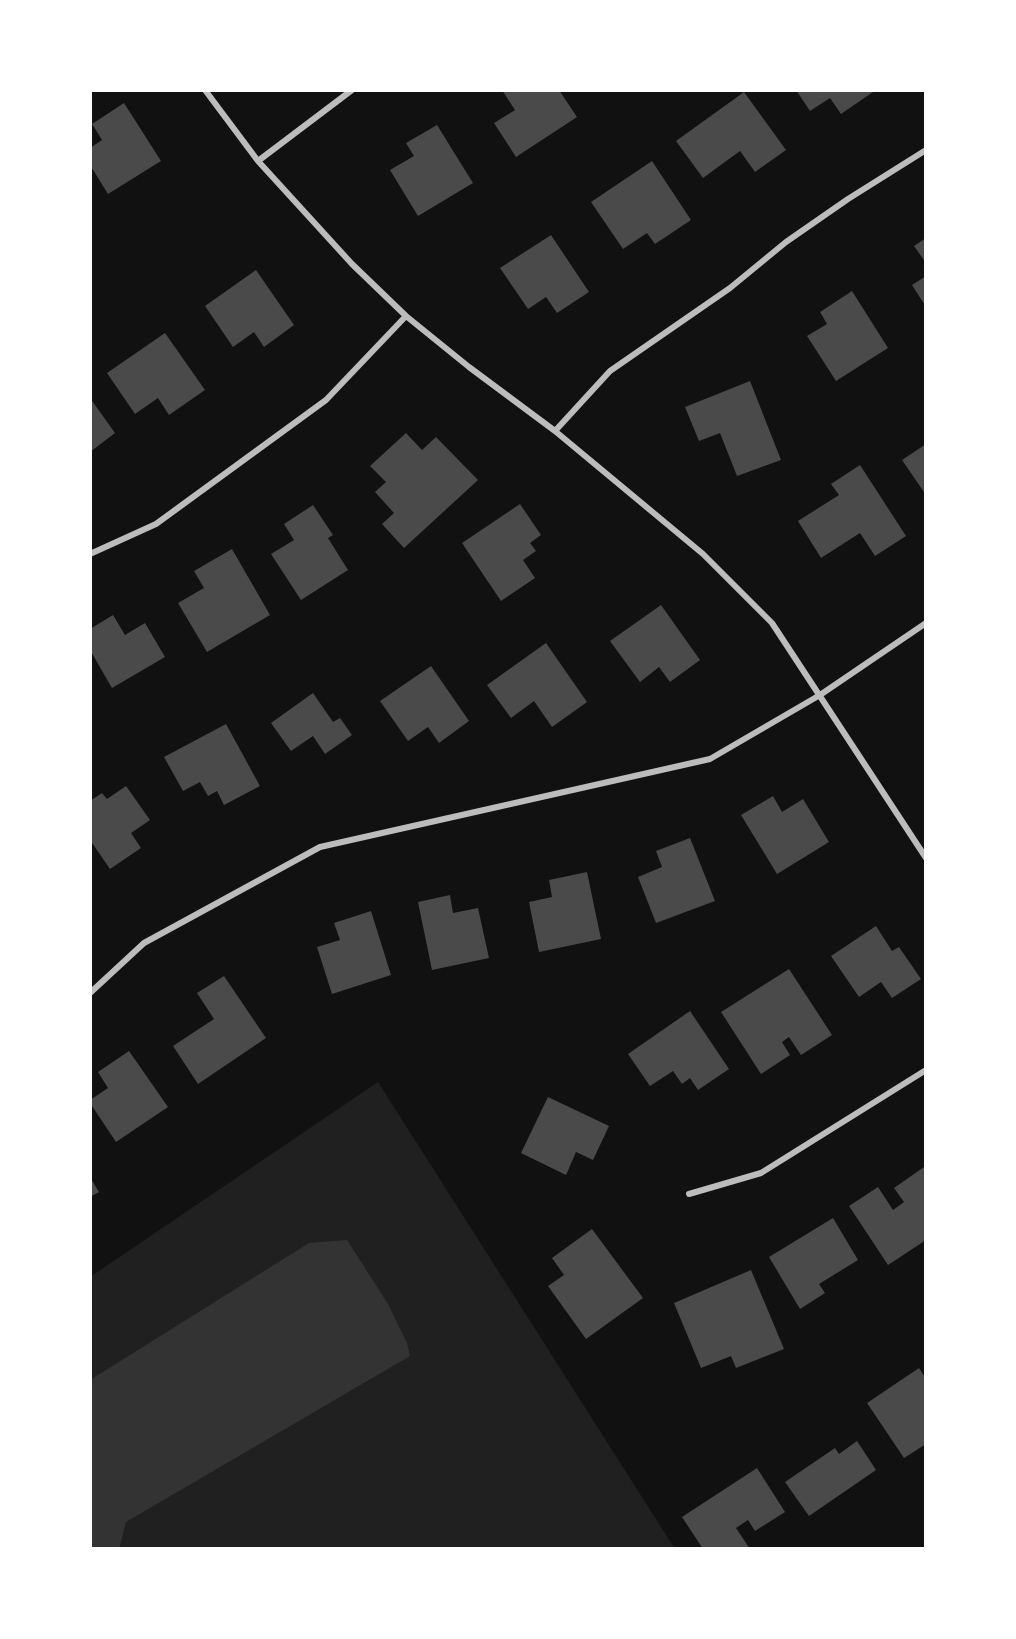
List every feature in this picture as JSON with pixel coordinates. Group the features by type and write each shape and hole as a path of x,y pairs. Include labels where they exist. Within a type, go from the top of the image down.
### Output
{"street":[{"path":"206,90 258,161 352,264 406,316 469,367 555,431 703,554 772,623 926,858"},
{"path":"258,161 352,90"},
{"path":"555,431 610,371 730,288 786,242 926,150"},
{"path":"90,554 156,524 326,400 406,316"},
{"path":"90,993 144,943 320,847 710,759 820,695 926,623"},
{"path":"689,1194 761,1173 926,1070"}],"shaded area":[{"path":"378,1082 675,1549 90,1549 90,1277"},
{"path":"347,1240 388,1304 407,1343 410,1356 126,1522 119,1549 90,1549 90,1380 309,1243"}],"building":[{"path":"502,90 559,90 577,117 516,157 494,123 515,110"},
{"path":"796,90 872,90 873,92 841,114 830,98 810,111"},
{"path":"744,92 786,150 755,172 740,151 703,178 676,141"},
{"path":"124,103 161,161 108,194 90,165 90,148 102,140 92,124"},
{"path":"437,125 473,183 418,216 390,170 414,156 406,143"},
{"path":"652,161 691,220 655,244 647,233 623,249 591,202"},
{"path":"551,235 589,292 557,313 546,297 528,309 500,268"},
{"path":"926,238 926,263 914,246"},
{"path":"256,270 294,325 264,347 254,332 233,347 205,306"},
{"path":"926,276 926,307 912,285"},
{"path":"852,291 888,348 836,381 807,336 827,324 820,312"},
{"path":"165,333 205,390 169,415 158,398 135,414 107,373"},
{"path":"750,381 781,460 737,476 720,433 699,441 685,407"},
{"path":"90,398 115,433 90,452"},
{"path":"406,433 422,450 436,437 478,480 404,548 382,524 394,513 375,492 386,482 370,466"},
{"path":"926,444 926,495 902,460"},
{"path":"860,465 906,536 875,556 860,533 821,558 798,521 839,495 831,484"},
{"path":"520,504 541,535 530,543 536,551 523,560 535,578 501,601 462,543"},
{"path":"313,505 333,535 328,538 348,570 301,600 271,554 294,540 284,524"},
{"path":"232,549 270,615 207,652 178,603 204,588 194,571"},
{"path":"661,605 700,660 670,682 659,667 640,682 610,641"},
{"path":"113,615 125,635 145,623 165,657 112,688 90,650 90,629"},
{"path":"546,643 587,702 552,727 534,701 511,718 487,685"},
{"path":"431,666 469,721 439,743 428,727 408,741 380,701"},
{"path":"313,693 333,722 340,718 352,735 325,754 313,736 291,751 271,723"},
{"path":"226,724 260,786 224,805 217,791 208,796 200,782 183,791 164,757"},
{"path":"126,786 150,820 131,833 141,848 110,869 90,840 90,801 102,793 107,799"},
{"path":"773,796 782,812 803,799 829,842 777,874 741,815"},
{"path":"690,838 715,901 656,923 638,877 662,867 656,851"},
{"path":"587,872 601,939 539,952 529,902 552,897 549,880"},
{"path":"450,895 453,913 478,908 489,958 432,970 418,902"},
{"path":"371,911 391,975 332,994 317,947 340,940 334,923"},
{"path":"876,926 892,951 899,947 921,979 892,998 881,982 859,997 831,956"},
{"path":"789,969 832,1035 801,1055 789,1037 782,1042 790,1055 761,1074 721,1012"},
{"path":"224,976 266,1038 198,1084 173,1046 214,1019 197,993"},
{"path":"690,1011 729,1069 698,1090 690,1078 682,1084 673,1071 650,1086 628,1054"},
{"path":"129,1051 168,1107 116,1142 90,1100 108,1088 98,1072"},
{"path":"548,1097 609,1126 593,1160 576,1152 566,1175 521,1153"},
{"path":"924,1167 926,1170 926,1240 888,1265 849,1206 878,1187 893,1210 904,1202 894,1188"},
{"path":"90,1177 99,1192 90,1197"},
{"path":"833,1218 858,1260 819,1284 825,1293 800,1309 769,1257"},
{"path":"592,1229 643,1298 586,1339 548,1286 564,1275 552,1258"},
{"path":"751,1270 784,1349 736,1368 731,1356 701,1368 674,1303"},
{"path":"919,1368 926,1379 926,1444 904,1458 867,1403"},
{"path":"857,1441 876,1470 809,1516 785,1482 835,1448 839,1454"},
{"path":"757,1468 785,1512 755,1531 748,1520 736,1528 750,1549 703,1549 682,1517"}]}
